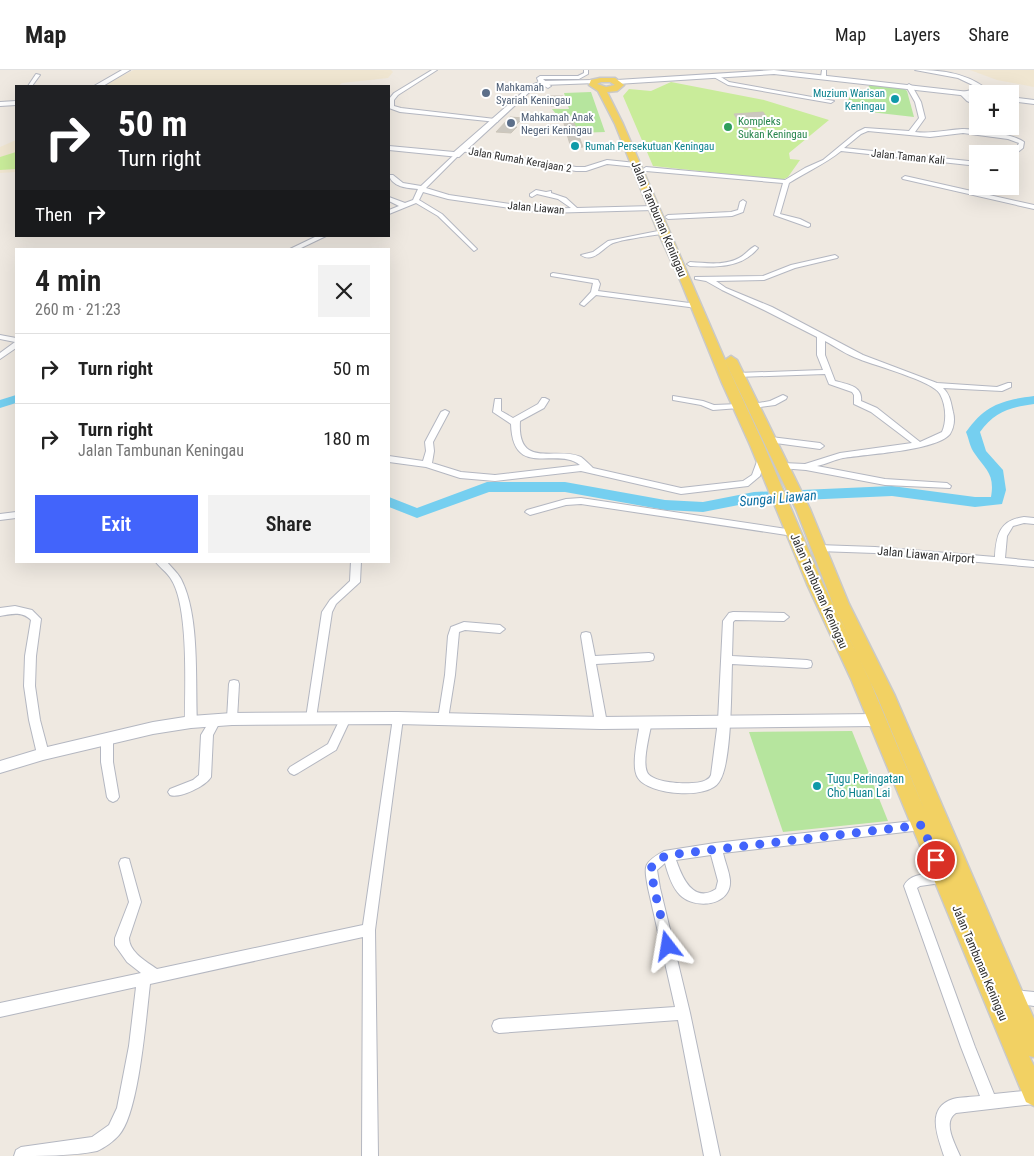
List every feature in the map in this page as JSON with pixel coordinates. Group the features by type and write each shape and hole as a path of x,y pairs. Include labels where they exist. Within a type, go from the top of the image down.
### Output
{"main road":[{"path":"602,70 597,85 617,84"},
{"name":"Jalan Tambunan Keningau","path":"609,70 617,84 616,99 658,193"},
{"name":"Jalan Tambunan Keningau","path":"597,85 612,110 636,165 690,264 703,279 737,375 790,481 794,510 793,532 922,825 1034,1096"},
{"name":"Jalan Tambunan Keningau","path":"662,211 663,232 697,306 739,406 774,483 818,548 841,604 886,696 1034,1046"},
{"path":"754,408 756,424 762,440 760,453"}],"street":[{"path":"100,85 127,70"},
{"path":"435,70 396,94 391,100 391,107 400,110 495,121"},
{"path":"559,81 582,76 586,74 586,70"},
{"path":"917,70 964,79 982,88 977,91 962,93"},
{"path":"617,84 714,75 774,72 824,73 969,94"},
{"path":"31,85 38,75"},
{"path":"714,75 724,81 831,101"},
{"path":"543,81 597,85"},
{"path":"390,212 416,201 422,189 530,88 543,81 597,85"},
{"name":"Jalan Taman Kali","path":"909,86 918,102 922,118 911,133"},
{"path":"962,93 969,98"},
{"path":"1019,100 1034,102"},
{"path":"0,104 15,103"},
{"path":"646,169 786,182 825,161 865,130 911,133"},
{"name":"Jalan Taman Kali","path":"911,133 930,134 963,131 1018,140 1021,145 1019,147"},
{"path":"390,148 460,152"},
{"name":"Jalan Taman Kali","path":"839,149 969,163"},
{"name":"Jalan Rumah Kerajaan 2","path":"460,152 576,169 586,169 607,162 636,165"},
{"name":"Jalan Liawan","path":"391,176 395,182 448,197 534,210 662,211 732,214 741,211 743,202"},
{"path":"905,178 1034,207"},
{"path":"786,182 777,215 798,220 808,225"},
{"path":"532,195 536,192 548,193 565,200 576,211"},
{"path":"390,199 406,206"},
{"path":"416,201 440,215 474,249"},
{"path":"584,254 595,254 610,242 663,232"},
{"path":"295,248 321,237"},
{"path":"690,264 729,264 746,258 755,248"},
{"path":"703,279 764,278 793,266 835,257"},
{"path":"553,275 596,281 594,293 584,304"},
{"path":"703,279 770,309 860,357 936,385 997,389 1002,389 1008,385"},
{"path":"594,293 697,306"},
{"path":"0,337 15,340"},
{"path":"821,337 820,356 834,384 855,390 858,395 857,402 874,410 919,445"},
{"path":"0,357 15,345"},
{"path":"737,375 828,372"},
{"path":"806,467 840,456 919,445 942,436 946,433 950,423 947,399 936,385"},
{"path":"754,408 772,403 783,397"},
{"path":"676,398 703,403 713,408 739,406"},
{"path":"514,423 516,419 541,406 545,400"},
{"path":"498,401 497,412 514,423 520,448 526,454 574,458 590,470"},
{"path":"427,464 429,442 445,412"},
{"path":"771,440 820,446"},
{"path":"390,459 427,464 460,475 495,478 508,478 570,468 590,470 665,488 685,490 746,484 756,476 760,453"},
{"path":"783,466 806,467 885,482 947,486"},
{"path":"530,512 566,502 581,501 793,532"},
{"path":"0,517 15,515"},
{"path":"1000,560 1002,537 1010,523 1021,519 1034,521"},
{"name":"Jalan Liawan Airport","path":"818,548 1034,564"},
{"path":"162,563 175,578 183,597 188,630 191,722"},
{"path":"311,718 328,612 333,602 355,582 356,563"},
{"path":"0,612 25,610 32,613 36,619 29,682 33,716 43,754"},
{"path":"646,722 640,767 642,776 656,784 689,789 709,785 716,778 724,721 729,618 739,616 784,617"},
{"path":"443,720 455,630 464,626 500,629"},
{"path":"586,636 601,723"},
{"path":"590,660 648,657"},
{"path":"727,660 806,664"},
{"path":"232,719 234,684"},
{"path":"294,770 332,746 346,718"},
{"path":"0,767 107,738 191,722 232,719 398,718 601,723 876,720"},
{"path":"370,1156 369,930 398,718"},
{"path":"174,792 198,783 205,777 207,734 216,720"},
{"path":"107,738 108,774 113,797"},
{"path":"712,1156 651,868 657,860 668,855 714,848 922,825"},
{"path":"668,855 683,890 697,898 714,897 721,892 724,881 714,848"},
{"path":"124,863 135,902 122,938 122,945 150,978"},
{"path":"944,878 917,881 910,886 968,1048 990,1102"},
{"path":"0,1010 369,930"},
{"path":"21,1155 95,1144 109,1135 117,1126 124,1110 150,978"},
{"path":"1013,997 1034,999"},
{"path":"500,1026 683,1013"},
{"path":"952,1156 942,1123 943,1114 948,1109 954,1106 1034,1096"}],"shaded area":[{"path":"134,70 391,70 393,72 388,78 342,83 339,85 104,85"},
{"path":"970,70 1034,70 1034,87 997,80"},
{"path":"15,140 15,172 0,173 0,147"}],"green space":[{"name":"Kompleks Sukan Keningau","path":"671,82 764,100 829,120 789,153 790,159 800,160 788,177 782,180 653,166 623,96 629,89 651,91"},
{"path":"870,84 903,88 907,91 914,117 844,109 854,88 867,90"},
{"path":"591,92 605,132 577,133 569,114 557,115 552,109 569,109 564,93"},
{"path":"15,152 15,169 0,170 0,157"},
{"path":"852,731 888,821 783,832 749,732"}],"building":[{"path":"548,96 563,96 566,105 551,106"},
{"path":"763,112 773,126 743,128 734,114"},
{"name":"Mahkamah Anak Negeri Keningau","path":"510,117 523,118 511,133 496,132"},
{"path":"563,120 573,120 583,147 571,148"}],"waterway":[{"name":"Sungai Liawan","path":"0,404 15,399"},
{"name":"Sungai Liawan","path":"390,502 417,513 487,487 565,487 665,505 703,507 754,497 892,491 975,502 997,501 999,490 996,470 980,452 973,432 985,417 999,408 1014,403 1034,400"}],"place":[{"name":"Mahkamah Syariah Keningau","path":"486,93"},
{"name":"Muzium Warisan Keningau","path":"895,99"},
{"name":"Mahkamah Anak Negeri Keningau","path":"511,123"},
{"name":"Kompleks Sukan Keningau","path":"728,127"},
{"name":"Rumah Persekutuan Keningau","path":"575,146"},
{"name":"Tugu Peringatan Cho Huan Lai","path":"817,786"}],"route":[{"path":"668,946 651,868 657,860 668,855 922,825 936,860"}]}
